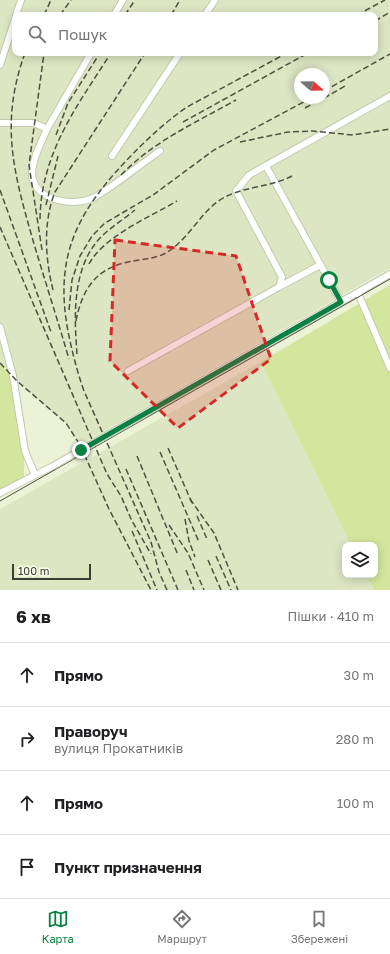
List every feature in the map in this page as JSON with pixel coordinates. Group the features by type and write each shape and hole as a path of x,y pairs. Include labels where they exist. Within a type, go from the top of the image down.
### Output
{"street":[{"path":"17,12 21,0"},
{"path":"116,12 123,0"},
{"path":"207,12 215,0"},
{"path":"0,66 12,28"},
{"path":"90,56 47,129 34,159 32,173 34,185 47,196 65,202 94,198 160,151"},
{"path":"112,156 178,56"},
{"path":"279,287 282,277 236,191 249,175 390,96"},
{"path":"0,122 34,123 47,129"},
{"path":"266,166 341,302"},
{"path":"128,371 320,264"},
{"path":"0,493 53,466 390,274"},
{"path":"358,292 390,368"},
{"path":"0,328 13,376 25,451 35,475"}],"highlighted area":[{"path":"115,240 236,256 271,359 178,428 110,361"}],"shaded area":[{"path":"0,0 390,0 390,268 80,445 66,423 26,389 0,363"},
{"path":"261,362 350,542 342,542 342,578 368,578 374,590 0,590 0,509"}],"green space":[{"path":"390,285 390,590 374,590 368,578 378,578 378,542 350,542 261,362"},
{"path":"0,364 12,377 24,451 24,480 0,491"}],"tram line":[{"path":"0,501 390,279"}],"railway":[{"path":"45,12 51,0"},
{"path":"62,12 71,0"},
{"path":"127,12 135,0"},
{"path":"173,12 180,0"},
{"path":"363,12 385,0"},
{"path":"378,19 390,12"},
{"path":"330,88 390,54"},
{"path":"24,56 17,78 11,124 15,168 19,190 32,237 69,359"},
{"path":"42,250 29,165 44,56"},
{"path":"56,135 68,103 98,56"},
{"path":"40,219 42,195 54,151 74,111 109,56"},
{"path":"53,290 48,265 46,240 48,215 55,192 143,56"},
{"path":"167,590 159,572 151,542 80,379 70,341 65,313 64,288 66,265 71,244 80,223 92,203 125,162 147,140 170,119 187,107 281,56"},
{"path":"183,122 303,56"},
{"path":"330,95 345,86"},
{"path":"121,175 161,142 236,100"},
{"path":"69,310 72,280 80,256 92,236 105,223 153,195 214,150 300,104"},
{"path":"305,108 312,104"},
{"path":"240,142 288,132 312,131 353,135 390,129"},
{"path":"46,205 58,156"},
{"path":"76,321 86,291 92,282 107,270 117,265 153,258 166,253 181,241 213,205 228,195 246,189 274,183 292,176"},
{"path":"0,190 51,332"},
{"path":"89,264 96,254 116,236 177,201"},
{"path":"77,354 75,323 77,292 85,262 101,237 135,210"},
{"path":"0,227 107,474 121,496 132,521 151,554"},
{"path":"0,363 17,381 66,423 80,445 109,509 151,590"},
{"path":"168,448 192,503"},
{"path":"160,452 199,542"},
{"path":"137,456 178,555"},
{"path":"126,469 178,590"},
{"path":"190,499 214,533 238,590"},
{"path":"197,516 207,539"},
{"path":"185,519 189,541 195,557"},
{"path":"169,525 188,553 204,590"},
{"path":"132,531 157,590"},
{"path":"216,556 231,590"},
{"path":"208,560 221,590"},
{"path":"186,570 194,590"}],"route":[{"path":"81,450 341,302 329,280"}]}
